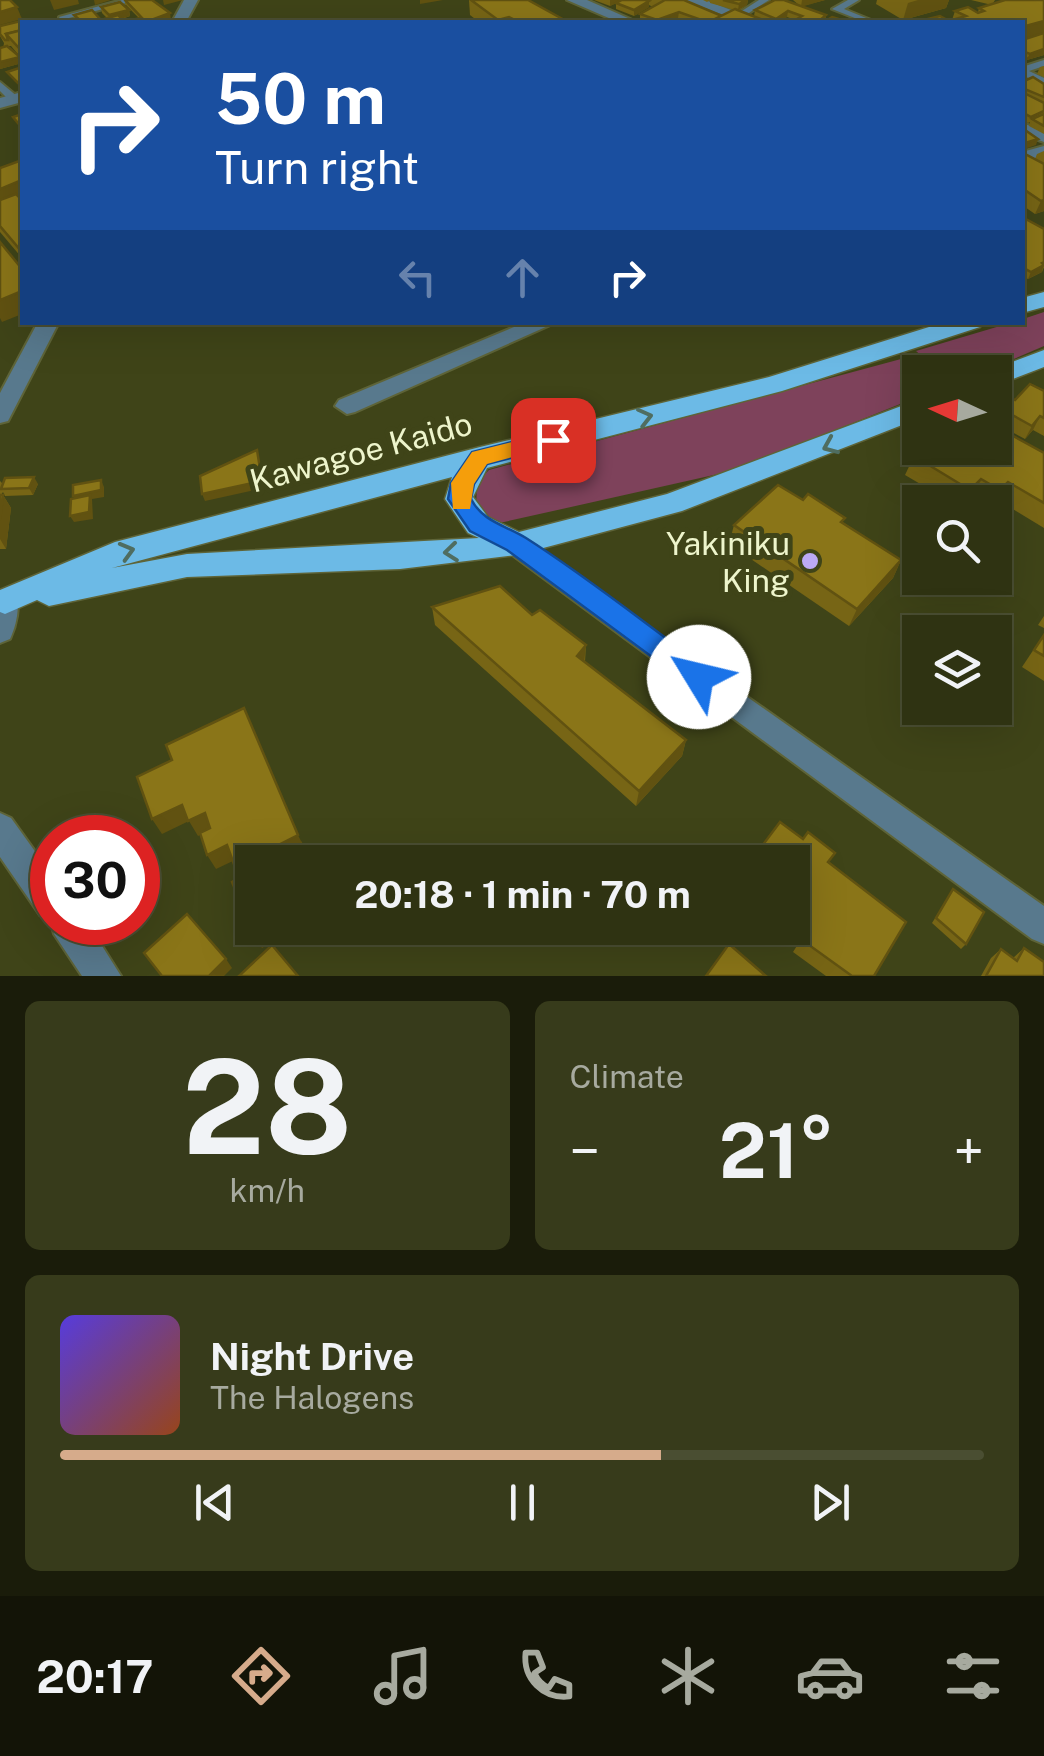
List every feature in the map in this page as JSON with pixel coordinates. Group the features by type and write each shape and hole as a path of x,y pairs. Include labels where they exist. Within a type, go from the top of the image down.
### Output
{"highway":[{"name":"Kawagoe Kaido","path":"2,611 114,554 772,385 962,325"},
{"path":"1012,371 1044,358"},
{"name":"Kawagoe Kaido","path":"2,611 200,564 356,560 516,544 654,510 785,465 902,416"},
{"path":"480,458 463,483 459,499 478,525 516,544"}],"street":[{"path":"574,0 625,20"},
{"path":"692,0 750,20"},
{"path":"0,415 46,325"},
{"path":"346,406 541,325"},
{"path":"516,544 1044,927"},
{"path":"0,829 30,872"},
{"path":"82,945 104,976"}],"lane":[{"path":"65,20 133,0"},
{"path":"738,16 765,0"},
{"path":"855,0 836,9 866,20"},
{"path":"0,85 12,100"}],"shaded area":[{"path":"1044,312 1044,346 1012,359 1012,355 922,355 916,351 1003,325 1025,325 1025,318"},
{"path":"902,359 902,403 736,470 504,522 489,522 476,510 477,482 489,470"}],"building":[{"path":"0,0 10,0 17,7 0,12"},
{"path":"125,0 152,0 170,13 144,20"},
{"path":"471,0 528,0 564,20 509,17 498,20"},
{"path":"665,0 684,0 722,16 701,20 679,12 657,20 640,14"},
{"path":"784,0 826,15 820,20 795,20 802,16 788,11 776,19 755,10"},
{"path":"1005,0 1044,0 1044,21 1025,26 1025,20 952,20 966,16 955,11 968,7 978,13 984,11 979,8"},
{"path":"649,1 634,10 616,3"},
{"path":"120,2 129,10 109,15 101,7"},
{"path":"735,9 763,20 717,20"},
{"path":"92,10 101,20 80,20 74,15"},
{"path":"20,21 20,30 6,34 8,40 0,34 0,26"},
{"path":"20,30 20,48 19,48 6,34"},
{"path":"1044,33 1044,49 1025,52 1025,39"},
{"path":"7,46 20,57 0,62 0,48"},
{"path":"20,68 20,82 18,83 7,72"},
{"path":"1033,77 1044,84 1044,97 1025,89 1025,81"},
{"path":"1025,94 1044,103 1044,111 1031,117 1025,114"},
{"path":"1044,114 1044,126 1032,119"},
{"path":"1025,130 1038,139 1025,143"},
{"path":"1025,154 1044,164 1041,201 1025,190"},
{"path":"20,161 20,181 0,189 0,168"},
{"path":"16,194 20,198 20,250 0,226 0,200"},
{"path":"1025,219 1044,229 1044,265 1031,272 1025,269"},
{"path":"0,242 20,267 20,292 0,300"},
{"path":"1030,384 1044,391 1044,418 1040,416 1032,426 1012,415 1012,399"},
{"path":"1012,435 1044,453 1044,503 1008,482 991,485 981,479 975,485 962,485 929,465 1012,465"},
{"path":"257,450 262,481 202,494 200,476"},
{"path":"34,477 29,488 1,489 5,478"},
{"path":"101,480 101,490 73,496 73,485"},
{"name":"Yakiniku King","path":"778,485 803,500 808,494 845,518 841,522 901,560 857,609 734,525"},
{"path":"90,495 89,512 70,516 71,499"},
{"path":"500,586 532,615 540,610 586,645 577,656 686,740 639,791 432,607"},
{"path":"1044,635 1044,656 1034,650"},
{"path":"244,708 298,835 278,845 235,845 235,867 227,845 207,855 200,833 210,828 205,813 188,821 182,805 160,815 151,815 137,777 172,760 166,745"},
{"path":"780,822 803,839 808,832 835,853 828,862 906,922 874,976 852,976 809,945 810,845 763,845"},
{"path":"953,889 984,912 966,944 936,918"},
{"path":"187,914 226,959 209,976 162,976 144,953 153,945 160,945 160,938"},
{"path":"272,945 298,976 239,976"},
{"path":"730,945 766,976 706,976"},
{"path":"1024,948 1044,962 1044,976 986,976 1001,949 1017,961"}],"slow traffic":[{"path":"462,503 459,499 463,483 480,458 512,450"}],"place":[{"name":"Yakiniku King","path":"810,561"}],"route":[{"path":"553,440 480,458 463,483 459,499 468,514 478,525 516,544 699,677"}]}
